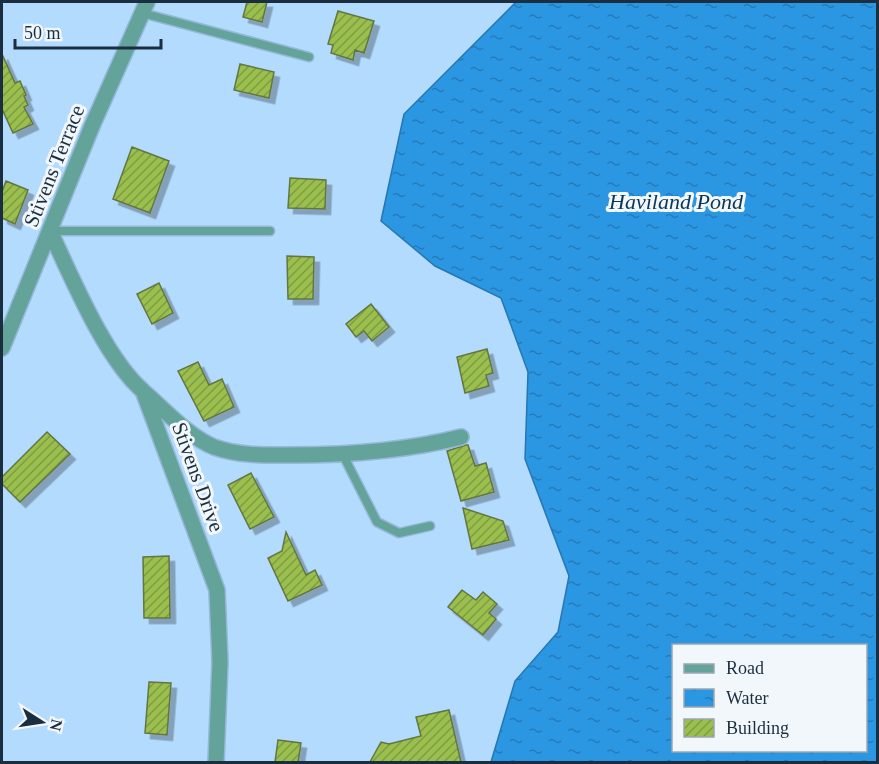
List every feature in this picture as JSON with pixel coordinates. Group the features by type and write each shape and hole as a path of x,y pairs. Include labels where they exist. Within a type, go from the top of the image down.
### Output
{"street":[{"name":"Stivens Terrace","path":"2,348 144,7"},
{"name":"Stivens Drive","path":"50,231 91,315 131,380 143,391 217,590 220,662 216,762"},
{"path":"143,391 179,423 213,446 251,455 343,455 397,450 461,437"}],"lane":[{"path":"144,7 309,57"},
{"path":"50,231 270,231"},
{"path":"343,455 377,522 399,533 430,526"}],"water":[{"name":"Haviland Pond","path":"516,2 877,2 877,762 491,762 515,681 558,632 569,576 525,459 528,372 501,298 435,266 381,221 404,114"}],"building":[{"path":"247,2 267,2 262,22 243,17"},
{"path":"338,11 374,21 364,53 355,50 353,60 331,53 333,45 328,44"},
{"path":"2,54 15,83 20,81 28,105 24,107 33,124 13,133 2,109"},
{"path":"240,64 274,72 269,98 234,90"},
{"path":"132,147 169,161 150,213 113,199"},
{"path":"290,178 326,180 325,209 288,208"},
{"path":"6,181 28,190 15,224 2,218 2,192"},
{"path":"287,256 314,257 313,299 288,299"},
{"path":"159,283 173,313 152,324 137,294"},
{"path":"371,304 389,327 372,341 364,331 356,337 346,324"},
{"path":"487,349 493,373 486,375 489,386 465,393 457,357"},
{"path":"198,362 209,385 222,379 234,407 204,421 178,371"},
{"path":"47,432 70,454 20,502 2,484 2,477"},
{"path":"468,445 475,466 486,463 494,492 461,501 447,451"},
{"path":"251,473 274,517 250,529 228,485"},
{"path":"463,508 503,521 509,540 472,549"},
{"path":"286,532 306,575 315,570 322,585 288,601 268,558 282,551"},
{"path":"169,556 170,618 144,618 143,557"},
{"path":"462,590 476,600 483,592 497,604 489,613 496,619 483,635 448,607"},
{"path":"149,682 171,683 167,735 145,733"},
{"path":"449,710 461,762 370,762 381,742 389,744 421,736 416,717"},
{"path":"278,740 301,743 298,762 275,762"}]}
